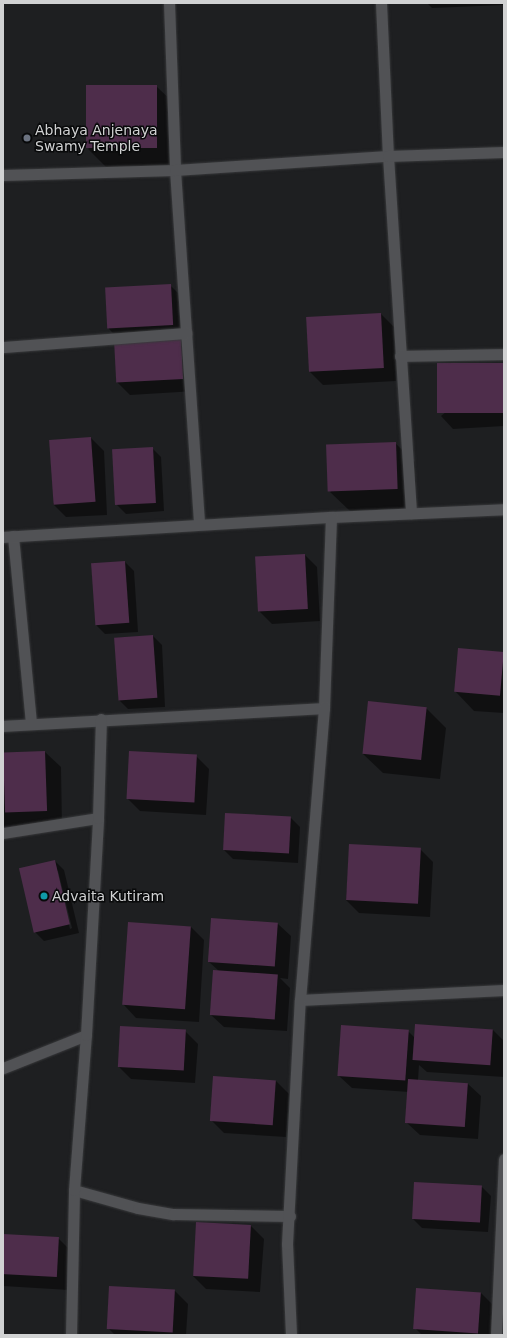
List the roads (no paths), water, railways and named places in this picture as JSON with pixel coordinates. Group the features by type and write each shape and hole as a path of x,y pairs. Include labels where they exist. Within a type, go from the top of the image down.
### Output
{"street":[{"path":"169,3 175,170 199,523"},
{"path":"381,3 388,156 411,513"},
{"path":"3,175 175,170 388,156 504,152"},
{"path":"3,347 186,333"},
{"path":"400,356 504,354"},
{"path":"31,724 8,536 199,523 504,509"},
{"path":"291,1335 287,1244 290,1216 300,1000 324,708 331,517"},
{"path":"3,726 101,719 324,708"},
{"path":"72,1335 74,1190 86,1035 98,818 101,719"},
{"path":"3,833 98,818"},
{"path":"300,1000 504,990"},
{"path":"3,1068 86,1035"},
{"path":"496,1335 504,1159"},
{"path":"74,1190 138,1208 173,1214 290,1216"}],"place":[{"name":"Abhaya Anjenaya Swamy Temple","path":"27,138"},
{"name":"Advaita Kutiram","path":"44,896"}]}
